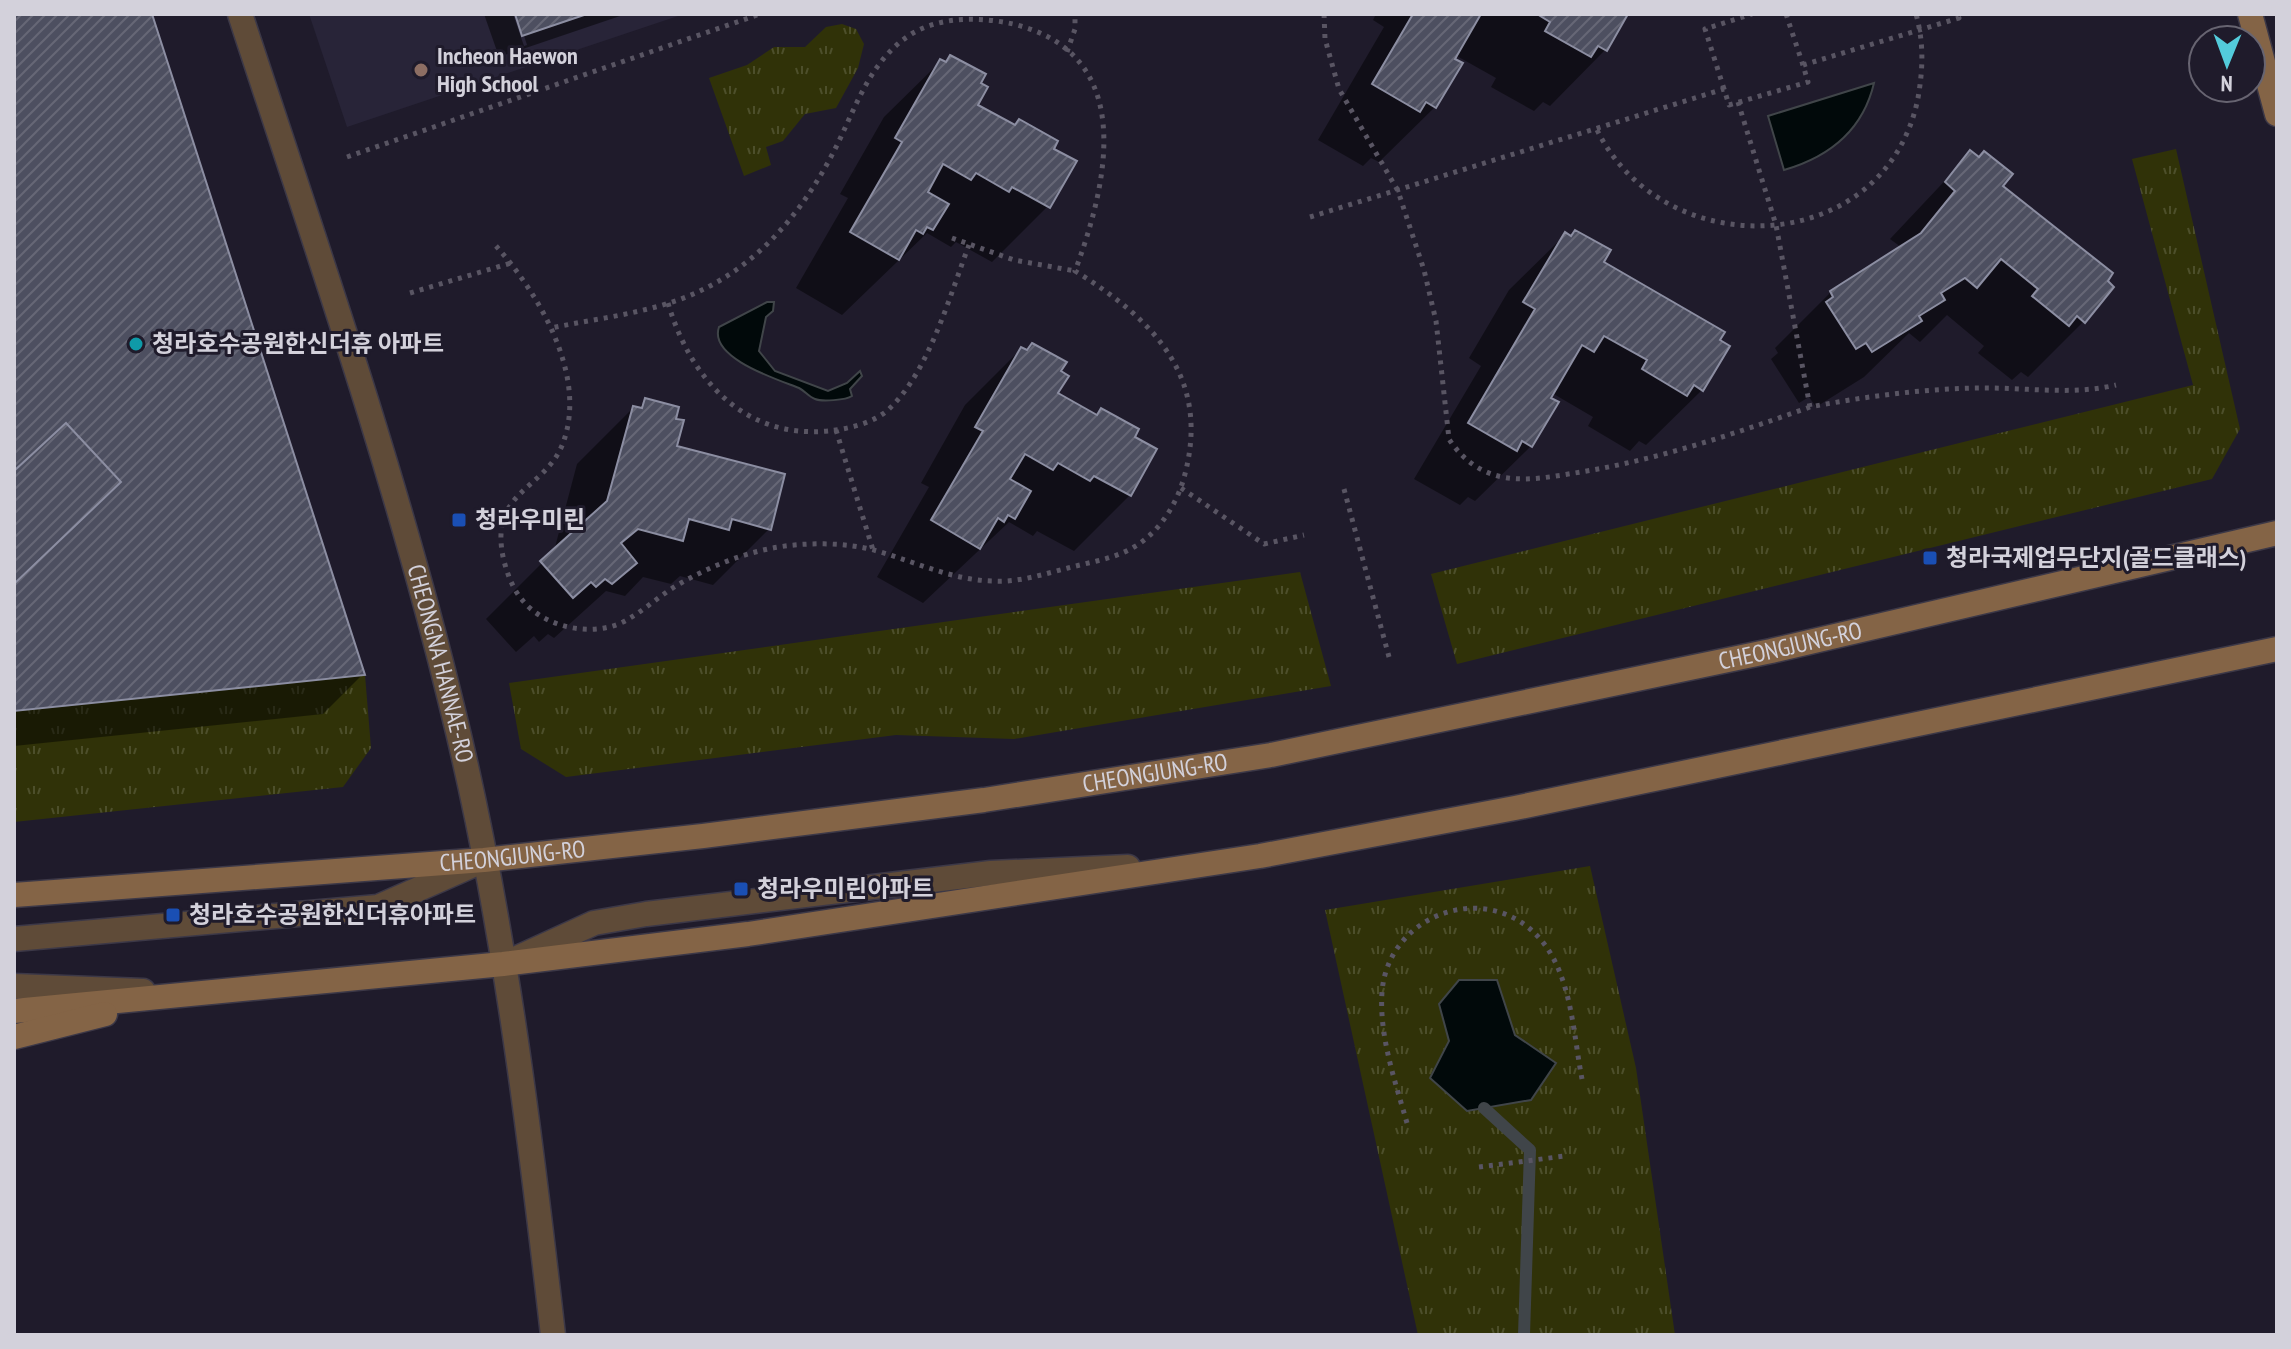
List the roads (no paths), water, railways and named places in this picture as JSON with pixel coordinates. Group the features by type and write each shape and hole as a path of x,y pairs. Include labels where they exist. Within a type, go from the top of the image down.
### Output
{"main road":[{"path":"2250,14 2277,114"},
{"name":"CHEONGJUNG-RO","path":"15,894 484,860 851,818 1271,755 1771,651 2277,533"},
{"path":"14,1011 503,964 965,902 1191,864 1260,856 1515,808 2277,649"},
{"path":"14,1037 186,993"}],"street":[{"name":"CHEONGNA HANNAE-RO","path":"240,14 396,495 454,711 503,964 553,1335"},
{"path":"14,939 378,907 484,860"},
{"path":"14,986 186,993"}],"waterway":[{"path":"1484,1108 1530,1150 1524,1335"}],"place":[{"name":"Incheon Haewon High School","path":"421,70"},
{"name":"청라호수공원한신더휴 아파트","path":"136,344"},
{"name":"청라우미린","path":"459,520"},
{"name":"청라국제업무단지(골드클래스)","path":"1930,558"},
{"name":"청라우미린아파트","path":"741,889"},
{"name":"청라호수공원한신더휴아파트","path":"173,915"}]}
